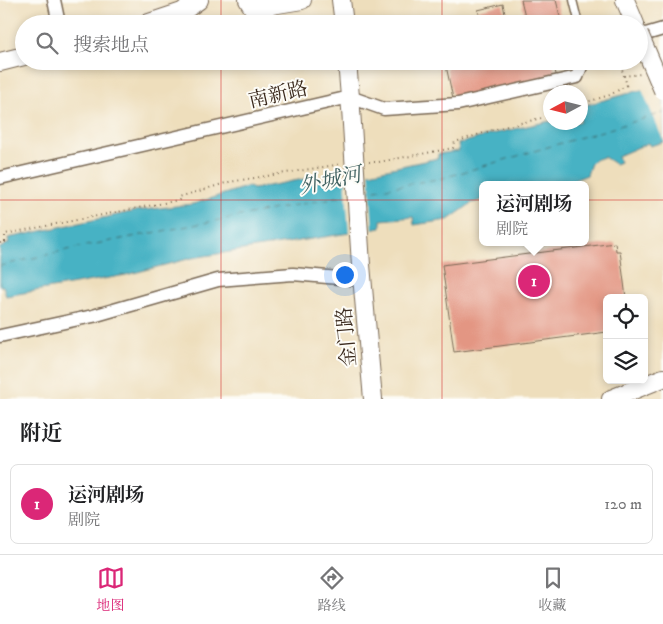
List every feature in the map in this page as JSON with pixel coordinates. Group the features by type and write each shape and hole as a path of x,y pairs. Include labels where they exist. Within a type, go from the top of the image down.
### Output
{"street":[{"path":"54,0 57,15"},
{"path":"173,15 182,12 199,0"},
{"path":"248,0 253,8 302,0"},
{"path":"341,0 343,15"},
{"path":"625,0 631,15"},
{"path":"648,33 663,29"},
{"path":"648,56 663,90"},
{"path":"0,62 15,58"},
{"name":"金门路","path":"348,70 373,399"},
{"path":"351,103 384,109 458,104 577,77 580,70"},
{"name":"南新路","path":"0,178 351,103"},
{"path":"0,336 93,316 218,280 294,274 362,273"},
{"path":"611,399 663,378"},
{"path":"642,399 663,391"}],"lane":[{"path":"574,0 578,15"}],"path":[{"path":"588,102 610,95 627,85 622,70"},
{"path":"624,76 644,74"},
{"path":"363,162 379,162 452,148 455,142 496,129 543,118"},
{"path":"0,243 5,242 5,234 179,200 179,197 229,182 347,164"}],"water":[{"name":"外城河","path":"663,84 663,142 650,146 648,143 618,156 620,162 615,164 604,157 594,160 587,175 571,181 479,181 479,201 472,203 448,220 414,225 413,217 381,220 381,228 192,258 126,275 6,296 3,286 0,286 0,248 9,243 8,238 136,211 193,204 249,186 253,189 314,177 315,182 369,173 438,158 438,154 459,151 458,144 543,123 543,130 588,130 588,104"}],"pier":[{"path":"663,81 663,140 641,87"},
{"path":"369,171 373,232 349,235 345,174"}],"building":[{"path":"521,0 556,0 560,15 525,15"},
{"path":"503,4 505,15 479,15 478,10"},
{"path":"447,70 555,70 557,78 454,103"},
{"path":"615,243 616,251 620,251 625,294 603,294 603,333 454,352 442,265"}],"ferry route":[{"path":"364,192 443,178 663,113"},
{"path":"0,266 75,248 348,195"}],"place":[{"name":"运河剧场","path":"534,281"}]}
